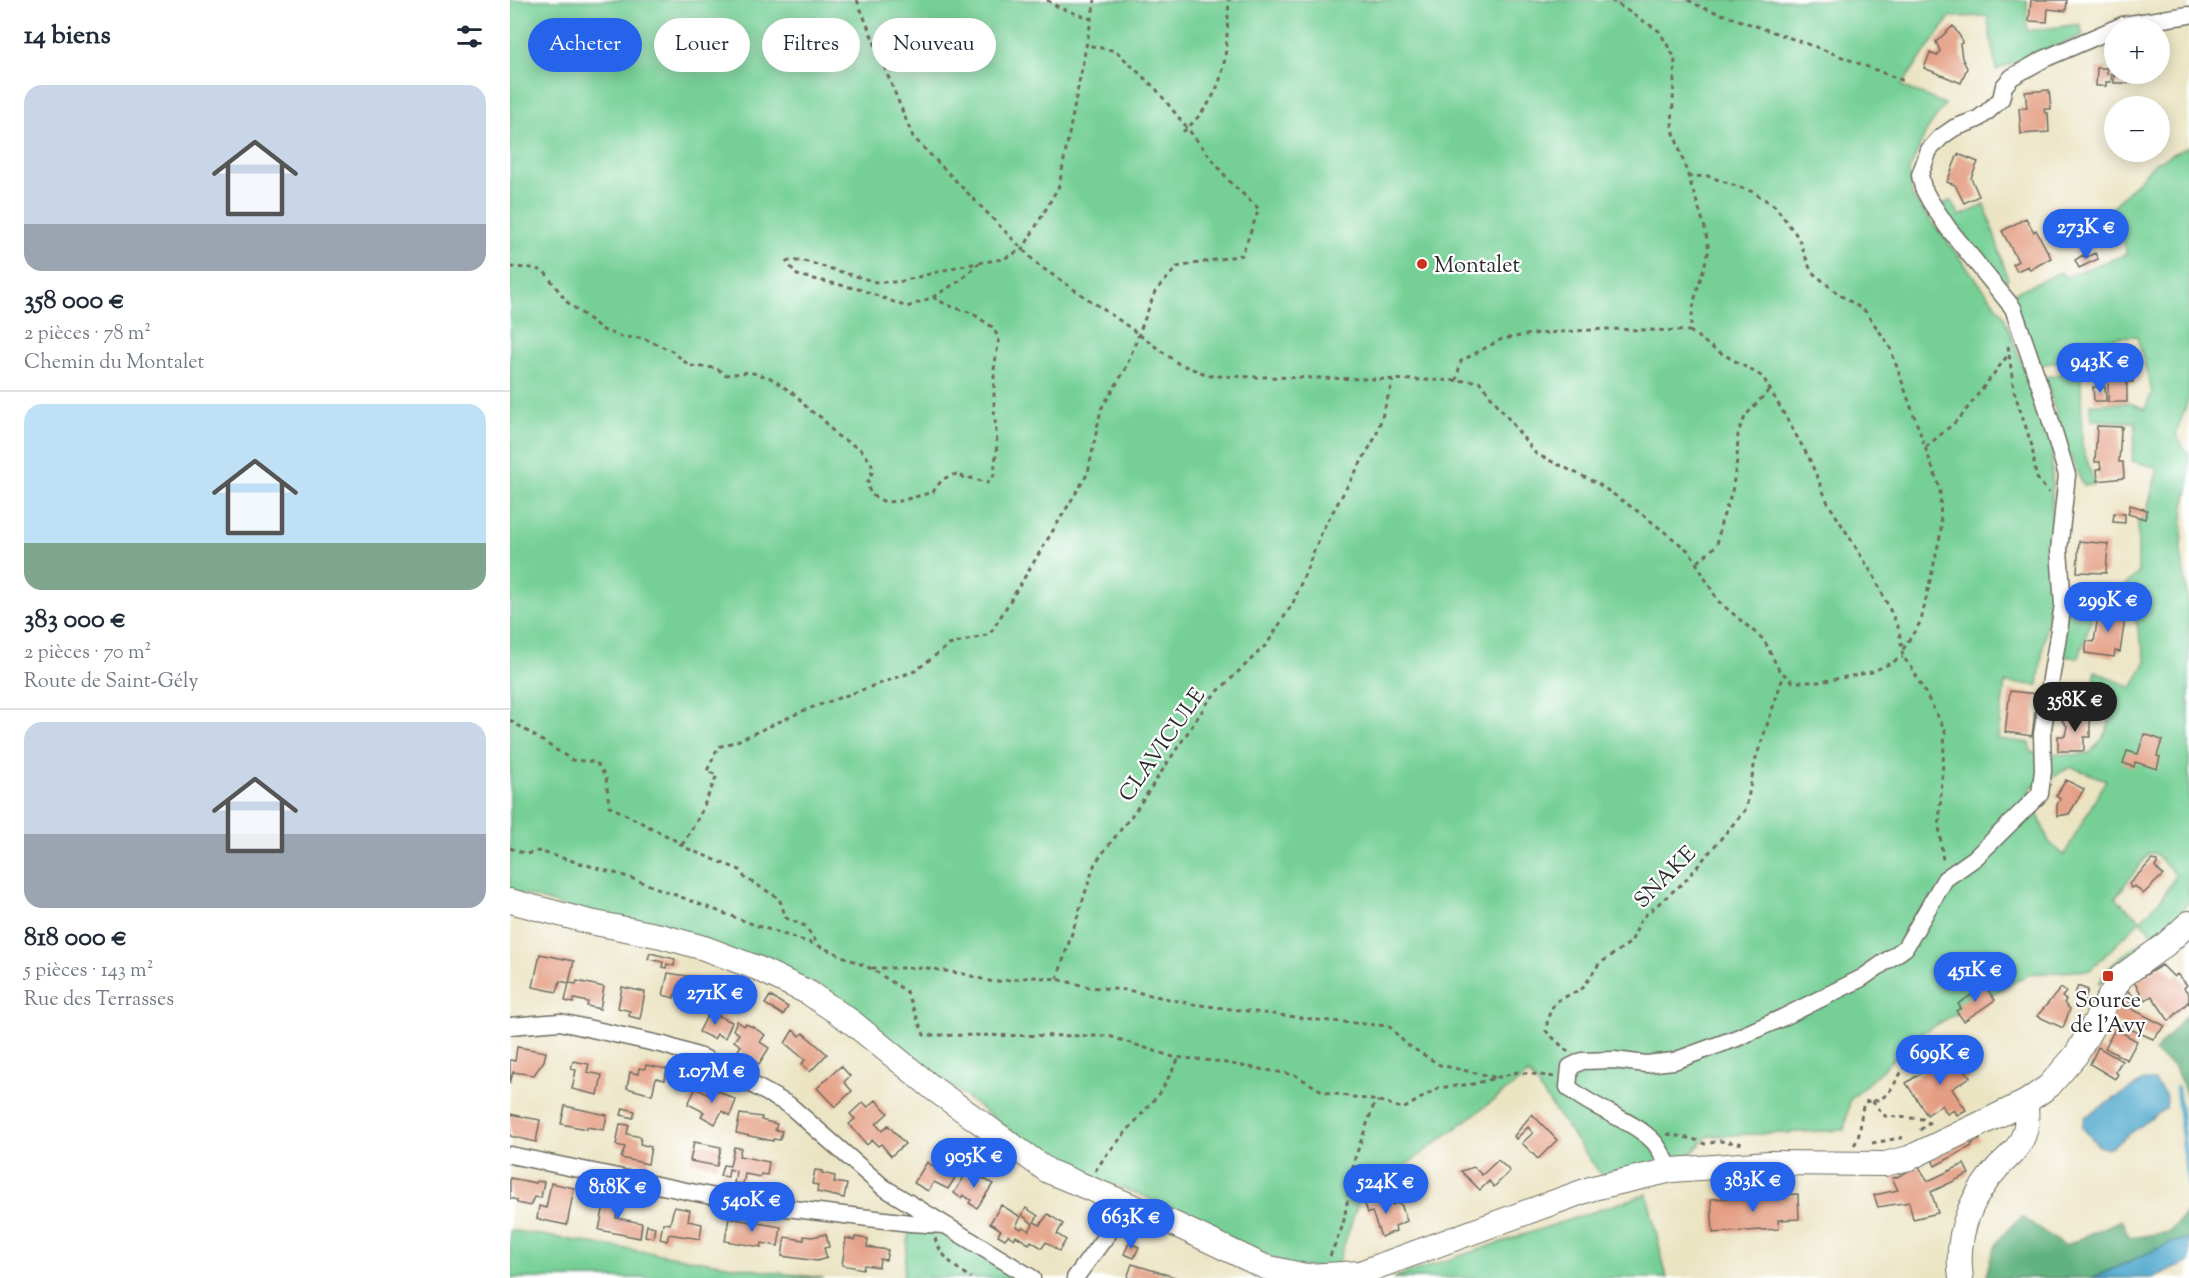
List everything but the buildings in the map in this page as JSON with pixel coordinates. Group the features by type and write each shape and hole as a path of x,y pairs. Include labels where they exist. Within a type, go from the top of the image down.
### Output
{"street":[{"path":"1671,1170 1654,1142 1638,1130 1578,1096 1568,1086 1567,1077 1570,1067 1578,1063 1614,1060 1646,1064 1674,1061 1737,1038 1862,978 1905,948 1945,879 1975,858 2040,794 2043,771 2042,734 2063,605 2058,550 2067,475 2013,308 1948,228 1927,195 1920,175 1929,150 1941,137 1954,128 1978,119 1987,112 2001,99 2004,86 2012,77 2044,59 2122,25 2189,15"},
{"path":"510,901 590,922 661,936 704,948 757,968 809,993 853,1023 934,1089 1048,1171 1265,1267 1306,1276 1360,1273 1593,1188 1671,1170 1769,1163 1886,1164 1909,1158 2026,1102 2049,1086 2076,1055 2121,977 2166,944 2189,923"},
{"path":"510,1026 560,1022 664,1045 704,1059 789,1106 883,1187 1032,1278"},
{"path":"1961,1278 1959,1261 1964,1222 1978,1192 2018,1147 2024,1136 2027,1122 2026,1102"},
{"path":"510,1155 745,1203 942,1225"},
{"path":"1075,1278 1129,1205"}],"path":[{"path":"857,0 913,137 1038,265 1179,364 1211,376 1479,381 1536,454 1597,483 1690,552 1718,601 1764,640 1779,670 1793,682 1820,682 1872,672 1903,657"},
{"path":"1047,0 1058,7 1092,19"},
{"path":"979,263 962,280 933,297 908,307 862,290 797,275 786,261 804,261 876,282 899,282 979,263 1003,259 1023,249 1059,186 1095,0"},
{"path":"1183,132 1204,111 1222,78 1229,0"},
{"path":"1611,0 1659,31 1676,58 1672,127 1704,224 1709,250 1694,301 1690,331"},
{"path":"1688,0 1701,7 1820,48 1904,81"},
{"path":"682,845 699,817 717,776 707,771 718,747 737,741 805,710 915,671 949,645 990,634 1088,473 1101,409 1125,370 1155,292 1177,267 1242,255 1259,209 1231,183 1156,89 1116,51 1086,45"},
{"path":"1688,177 1708,176 1753,192 1775,206 1798,237 1811,271 1837,293 1865,311 1889,345 1941,489 1941,532 1921,621 1902,651"},
{"path":"510,267 544,271 567,302 603,330 622,337 643,338 672,351 690,366 716,368 726,375 749,372 769,378 783,386 797,396 809,410 822,418 836,435 861,450 871,462 873,470 867,484 871,495 885,502 900,501 933,492 938,484 949,475 959,474 966,479 972,478 987,483 994,475 997,444 994,370 999,338 992,327 972,314 933,297"},
{"path":"1456,381 1461,361 1502,339 1532,334 1605,329 1690,331 1714,350 1763,377 1809,458 1828,503 1875,578 1899,629 1903,657 1912,668 1945,730 1939,826 1945,879"},
{"path":"2008,344 2014,390 2032,446 2036,477 2052,496"},
{"path":"1926,447 1960,418 2008,354"},
{"name":"CLAVICULE","path":"1057,979 1095,863 1136,810 1210,699 1267,644 1288,611 1323,529 1376,436 1393,381"},
{"path":"1698,562 1717,545 1721,523 1732,492 1737,460 1737,432 1746,415 1770,388"},
{"name":"SNAKE","path":"1578,1063 1546,1031 1548,1017 1555,1002 1583,988 1599,964 1631,942 1642,918 1685,881 1746,808 1755,761 1784,674"},
{"path":"510,720 572,760 596,762 606,777 609,806 682,845 740,870 745,878 779,898 786,918 805,926 819,946"},
{"path":"510,848 526,854 538,851 627,877 755,925 819,946 870,968 906,991 924,1035 1109,1036 1179,1058 1214,1061 1295,1075 1324,1092 1378,1101 1403,1108 1438,1088 1473,1084 1518,1072 1540,1077 1567,1077"},
{"path":"870,968 927,968 964,974 993,982 1032,977 1057,979 1089,987 1127,990 1192,1004 1319,1020 1389,1026 1406,1044 1440,1065 1500,1078"},
{"path":"1853,1146 1860,1137 1862,1108 1865,1101 1880,1099 1915,1054 1930,1049"},
{"path":"1091,1189 1095,1170 1160,1093 1179,1058"},
{"path":"1334,1275 1330,1255 1343,1225 1355,1158 1373,1107 1378,1101"},
{"path":"1872,1101 1885,1116 1923,1119 1929,1123 1916,1133"},
{"path":"1638,1130 1694,1139 1705,1144 1720,1142 1746,1144"},
{"path":"1870,1144 1910,1135"},
{"path":"1847,1146 1858,1146"},
{"path":"942,1225 935,1238 939,1249 959,1270 971,1278"}],"green space":[{"path":"510,0 2027,0 2027,31 2080,24 2083,35 1996,70 1987,16 1950,17 1901,86 1945,104 1926,132 1909,171 1912,196 2003,314 2052,442 2052,581 2038,685 2005,683 1998,739 2030,743 2031,752 2073,755 2090,753 2102,739 2109,724 2106,703 2094,697 2087,700 2087,707 2059,715 2053,733 2047,731 2054,691 2094,693 2095,671 2132,688 2146,661 2135,617 2124,586 2138,574 2138,522 2145,518 2158,468 2132,461 2136,422 2091,420 2090,404 2130,403 2145,409 2152,392 2137,336 2116,337 2096,346 2087,357 2041,365 2009,295 2061,272 2065,277 2127,254 2111,209 2156,162 2170,162 2170,155 2189,146 2189,397 2176,434 2183,448 2189,453 2189,487 2184,506 2181,550 2189,611 2189,902 2165,931 2118,963 2101,984 2099,984 2103,976 2115,962 2152,934 2141,920 2090,970 2029,974 1921,1033 1850,1100 1844,1130 1708,1136 1688,1157 1601,1175 1529,1074 1359,1200 1339,1260 1333,1268 1291,1267 1146,1197 1056,1165 816,984 510,890","holes":["2071,767 2106,780 2064,855 2049,842 2030,795 2030,788","2149,853 2156,854 2176,875 2162,898 2141,920 2115,898"]},
{"path":"1952,201 1960,216 1985,205 2008,279 2002,286 1939,205"},
{"path":"2081,370 2082,445 2095,485 2083,485 2066,447 2045,377"},
{"path":"2071,590 2107,597 2095,607 2079,658 2060,656"},
{"path":"2189,1012 2189,1100 2175,1068 2154,1052"},
{"path":"1647,1194 1667,1278 1393,1278"},
{"path":"2189,1209 2189,1238 2170,1243 2093,1278 1986,1278 1990,1259 1997,1243 2007,1230 2022,1217 2065,1246 2121,1220 2130,1238 2170,1232"},
{"path":"510,1230 770,1272 824,1278 510,1278"},
{"path":"909,1231 953,1236 1020,1278 903,1278"}],"water":[{"path":"2143,1081 2155,1081 2167,1098 2166,1108 2108,1149 2099,1146 2082,1127 2085,1117"},
{"path":"2189,1238 2189,1262 2152,1278 2093,1278 2170,1243"}],"waterway":[{"path":"2177,1088 2189,1187"}],"place":[{"name":"Montalet","path":"1422,264"},
{"name":"Source de l'Avy","path":"2108,976"}]}
